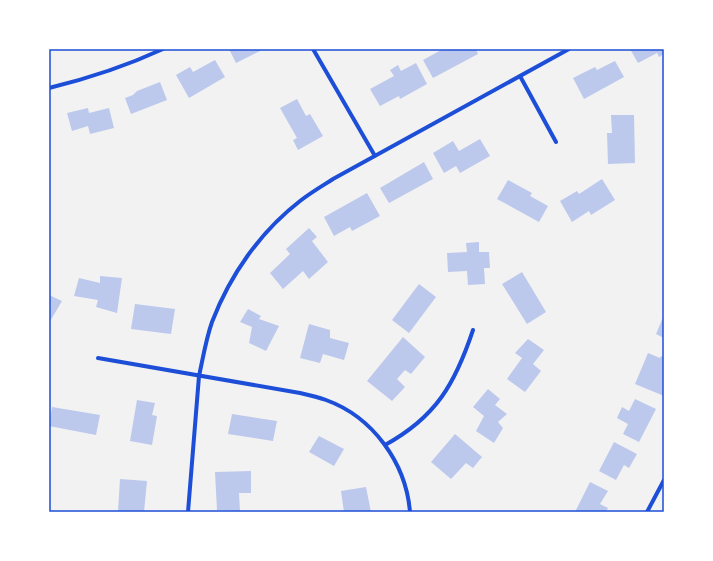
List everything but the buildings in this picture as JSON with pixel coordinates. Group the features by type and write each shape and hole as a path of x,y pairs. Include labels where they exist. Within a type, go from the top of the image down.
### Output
{"street":[{"path":"49,88 86,79 128,65 163,49"},
{"path":"312,49 375,156"},
{"path":"188,512 199,376 211,324 227,288 247,256 272,226 300,200 333,179 569,49"},
{"path":"520,76 556,142"},
{"path":"385,445 420,422 439,402 454,380 465,356 473,330"},
{"path":"98,358 300,393 327,400 350,412 372,429 385,445 402,474 409,500 410,512"},
{"path":"648,512 664,480"}]}
